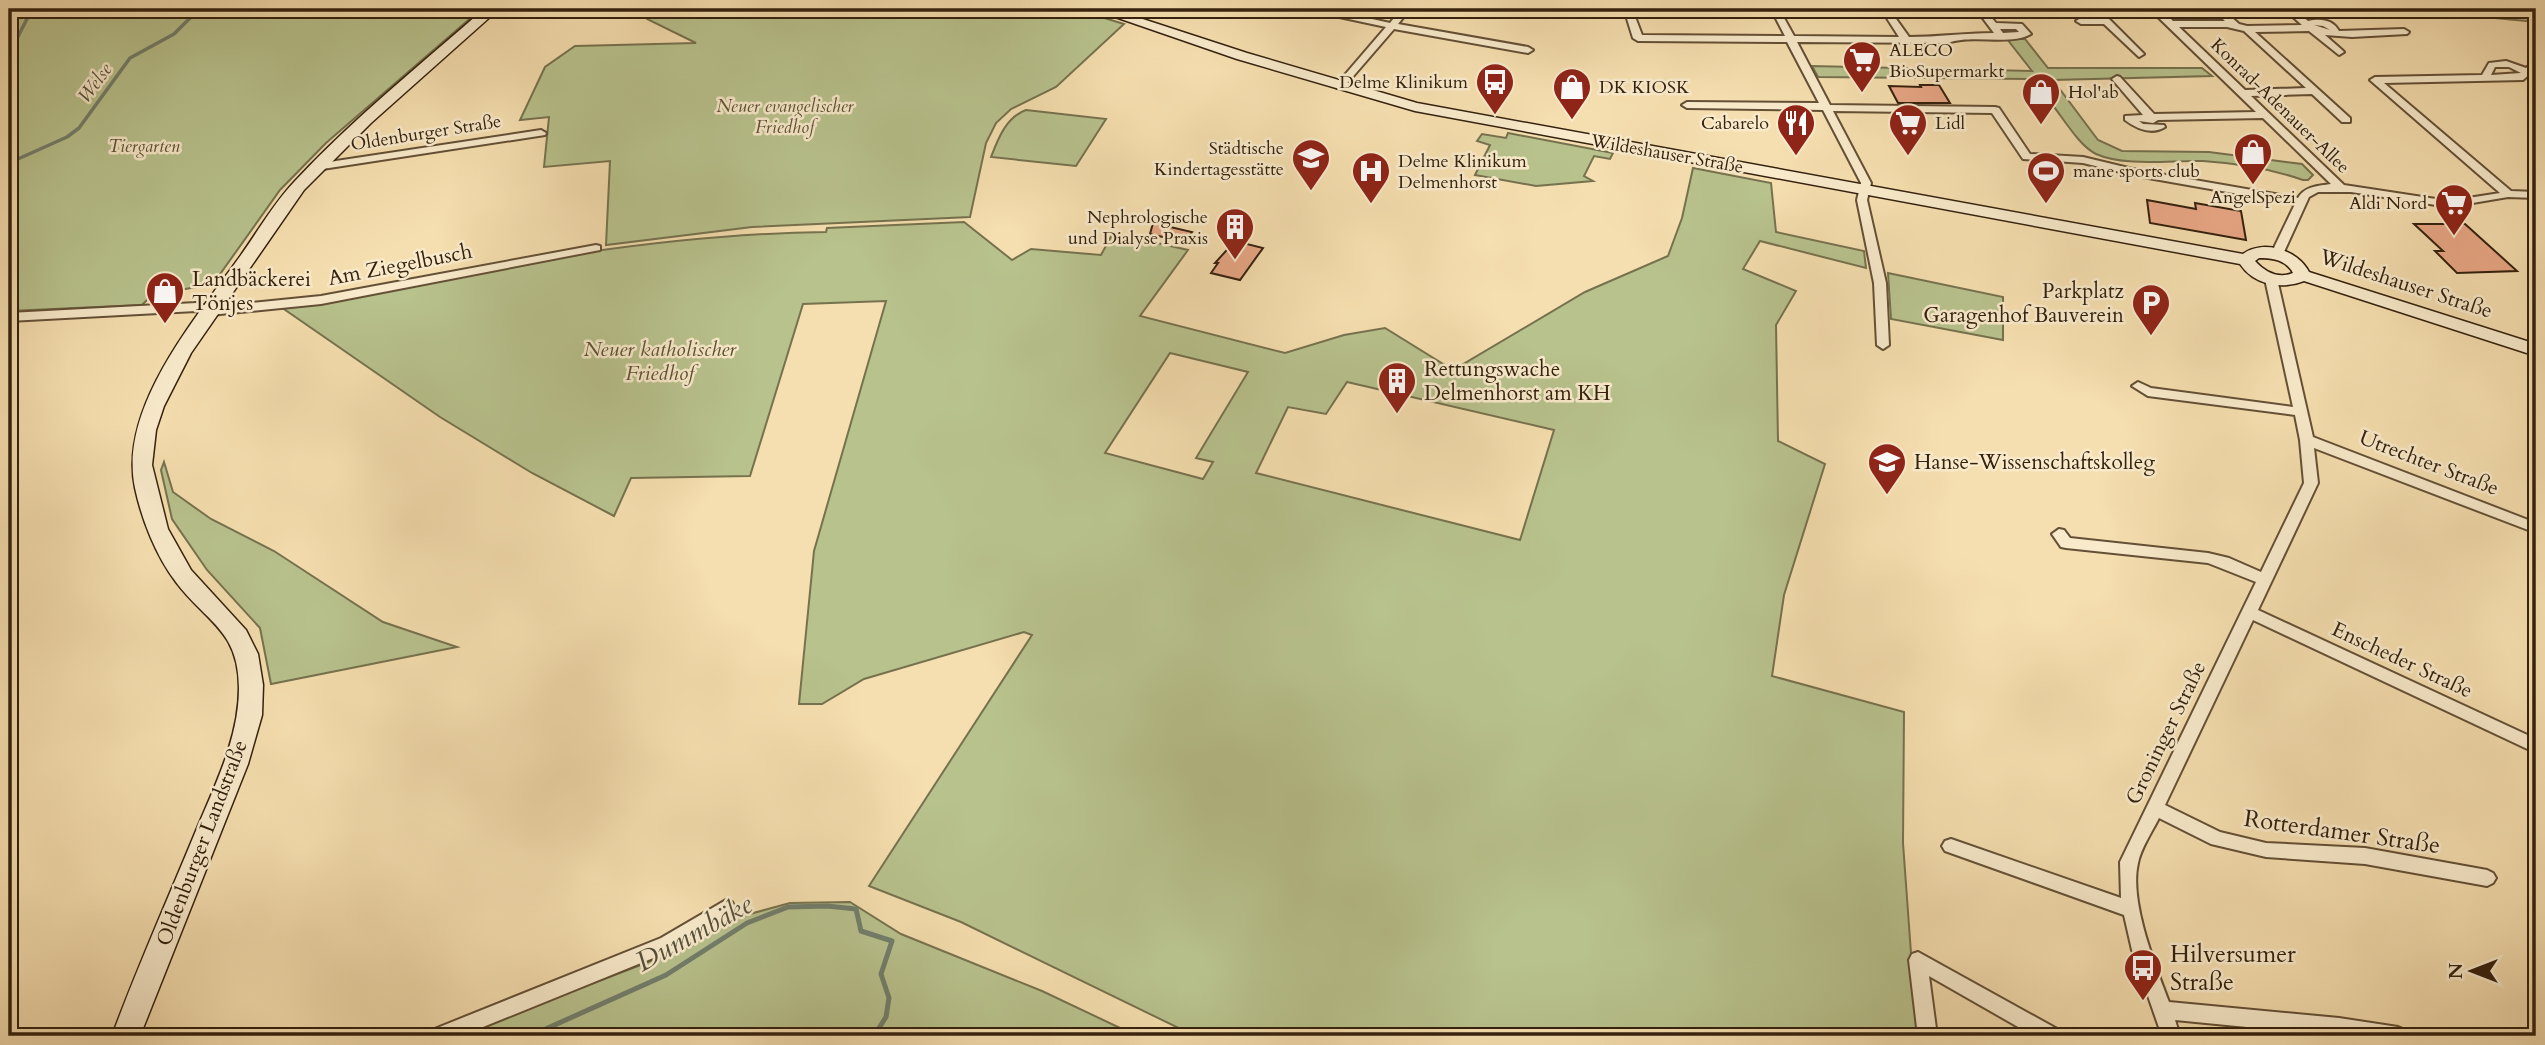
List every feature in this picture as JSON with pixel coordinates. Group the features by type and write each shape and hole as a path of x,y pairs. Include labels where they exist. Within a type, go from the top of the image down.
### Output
{"main road":[{"name":"Oldenburger Landstraße","path":"126,1036 232,774 250,715 251,685 247,654 235,629 184,576 157,529 143,476 146,430 154,406 209,311 275,216 316,167 492,9"},
{"name":"Wildeshauser Straße","path":"1098,9 1340,86 1456,115 2246,260 2255,253 2277,254 2300,267 2302,275"},
{"name":"Wildeshauser Straße","path":"2246,260 2249,267 2271,279 2291,281 2302,275 2536,350"}],"street":[{"path":"1316,9 1528,50"},
{"path":"1340,86 1406,9"},
{"path":"1628,9 1638,38 1948,40 1955,36 2026,34 2020,26 1994,26"},
{"path":"1775,9 1866,183 1862,200 1880,283 1883,345"},
{"path":"1885,9 1906,40"},
{"path":"1980,9 2001,36"},
{"path":"2217,9 2346,120"},
{"path":"2288,9 2339,52"},
{"path":"2081,21 2099,15 2158,11"},
{"name":"Konrad-Adenauer-Allee","path":"2158,11 2341,188"},
{"path":"2099,15 2139,54"},
{"path":"2171,24 2310,28 2323,23 2335,29 2336,32 2332,33 2404,32"},
{"path":"2484,79 2492,65 2499,63 2527,73"},
{"path":"2508,194 2375,80 2523,77 2536,63"},
{"path":"2117,79 2150,116 2162,129 2141,127 2129,118 2150,116 2264,115"},
{"path":"2241,93 2314,91"},
{"path":"1687,105 1995,110 2027,157 2083,160 2137,173 2303,202 2277,254"},
{"name":"Oldenburger Straße","path":"316,167 541,133"},
{"path":"2341,188 2448,204 2508,194 2536,195"},
{"name":"Konrad-Adenauer-Allee","path":"2303,202 2306,195 2316,189 2341,188"},
{"name":"Am Ziegelbusch","path":"9,317 195,307 209,311 321,300 597,248"},
{"name":"Groninger Straße","path":"2171,1036 2130,909 2126,884 2129,862 2249,612 2262,579 2311,482 2307,440 2271,279"},
{"path":"2138,386 2148,392 2301,412"},
{"name":"Utrechter Straße","path":"2307,440 2536,528"},
{"path":"2059,534 2066,543 2207,558 2224,562 2262,579"},
{"name":"Enscheder Straße","path":"2249,612 2536,746"},
{"name":"Rotterdamer Straße","path":"2155,808 2217,839 2266,850 2365,856 2487,878"},
{"path":"1951,846 2130,909"},
{"path":"439,1036 667,944 726,908"},
{"path":"1927,1036 1918,960 2052,1036"},
{"path":"2163,1010 2339,1027 2398,1036"}],"green space":[{"name":"Tiergarten","path":"9,9 481,9 326,143 280,190 213,284 152,295 142,305 9,311"},
{"name":"Neuer evangelischer Friedhof","path":"649,9 1075,9 1124,24 1056,87 1011,109 996,123 986,143 970,217 752,227 606,245 610,161 544,167 549,117 520,120 545,67 575,46 696,43 647,19"},
{"path":"2399,9 2536,9 2536,22"},
{"path":"2007,39 2025,39 2048,68 2202,68 2212,76 2053,80 2098,140 2122,151 2209,152 2302,164 2313,175 2308,180 2303,180 2228,163 2134,162 2096,154 2079,140 2046,96 2028,79 1818,77 1812,66 2032,71"},
{"path":"1026,110 1106,119 1076,166 991,157 1008,123"},
{"path":"1508,133 1613,153 1610,159 1594,156 1584,176 1593,181 1536,186 1475,175 1490,145 1477,141 1482,134 1506,138"},
{"name":"Neuer katholischer Friedhof","path":"1693,168 1771,183 1776,232 1864,251 1866,268 1760,241 1743,269 1796,291 1776,325 1778,441 1825,464 1784,595 1772,676 1904,712 1903,843 1917,1036 1195,1036 961,922 869,886 1032,635 1024,632 864,679 822,704 799,704 814,551 886,301 803,304 750,476 631,478 614,516 532,473 440,417 281,307 484,269 620,248 757,234 826,232 827,228 964,222 1012,260 1031,249 1101,255 1113,233 1188,250 1140,316 1285,353 1344,335 1385,328 1453,370 1585,292 1668,256 1682,218","holes":["1170,353 1248,372 1196,458 1213,462 1203,479 1105,453","1347,382 1554,430 1520,540 1256,473 1288,407 1326,414"]},
{"path":"1888,273 2003,297 2003,340 1891,319"},
{"path":"164,462 173,492 211,519 274,551 383,622 457,647 271,684 260,628 207,570 172,519 161,470"},
{"path":"850,902 901,934 1042,991 1137,1036 455,1036 693,945 724,921 790,903"}],"building":[{"path":"1920,85 1939,85 1950,103 1898,103 1889,86 1921,87"},
{"path":"2147,200 2196,209 2195,203 2241,211 2246,240 2150,223"},
{"path":"1153,223 1192,232 1184,242 1150,234"},
{"name":"Aldi Nord","path":"2414,224 2465,224 2517,271 2457,273 2435,251 2443,251"},
{"name":"Nephrologische und Dialyse Praxis","path":"1235,241 1263,248 1240,280 1211,273 1218,263 1215,263"}],"waterway":[{"name":"Welse","path":"9,163 67,137 79,128 130,58 174,34 195,13 195,9"},
{"name":"Welse","path":"9,15 29,15 9,54"},
{"name":"Dummbäke","path":"530,1036 666,975 747,923 788,907 827,906 856,909 861,931 892,941 881,974 889,998 886,1017 874,1036"}],"place":[{"name":"ALECO BioSupermarkt","path":"1862,94"},
{"name":"Delme Klinikum","path":"1495,116"},
{"name":"DK KIOSK","path":"1572,121"},
{"name":"Hol'ab","path":"2041,126"},
{"name":"Cabarelo","path":"1796,157"},
{"name":"Lidl","path":"1908,157"},
{"name":"AngelSpezi","path":"2253,186"},
{"name":"Städtische Kindertagesstätte","path":"1311,192"},
{"name":"Delme Klinikum Delmenhorst","path":"1371,205"},
{"name":"mane sports club","path":"2046,205"},
{"name":"Aldi Nord","path":"2454,237"},
{"name":"Nephrologische und Dialyse Praxis","path":"1235,261"},
{"name":"Landbäckerei Tönjes","path":"165,325"},
{"name":"Parkplatz Garagenhof Bauverein","path":"2151,337"},
{"name":"Rettungswache Delmenhorst am KH","path":"1397,415"},
{"name":"Hanse-Wissenschaftskolleg","path":"1887,496"},
{"name":"Hilversumer Straße","path":"2143,1002"}]}
